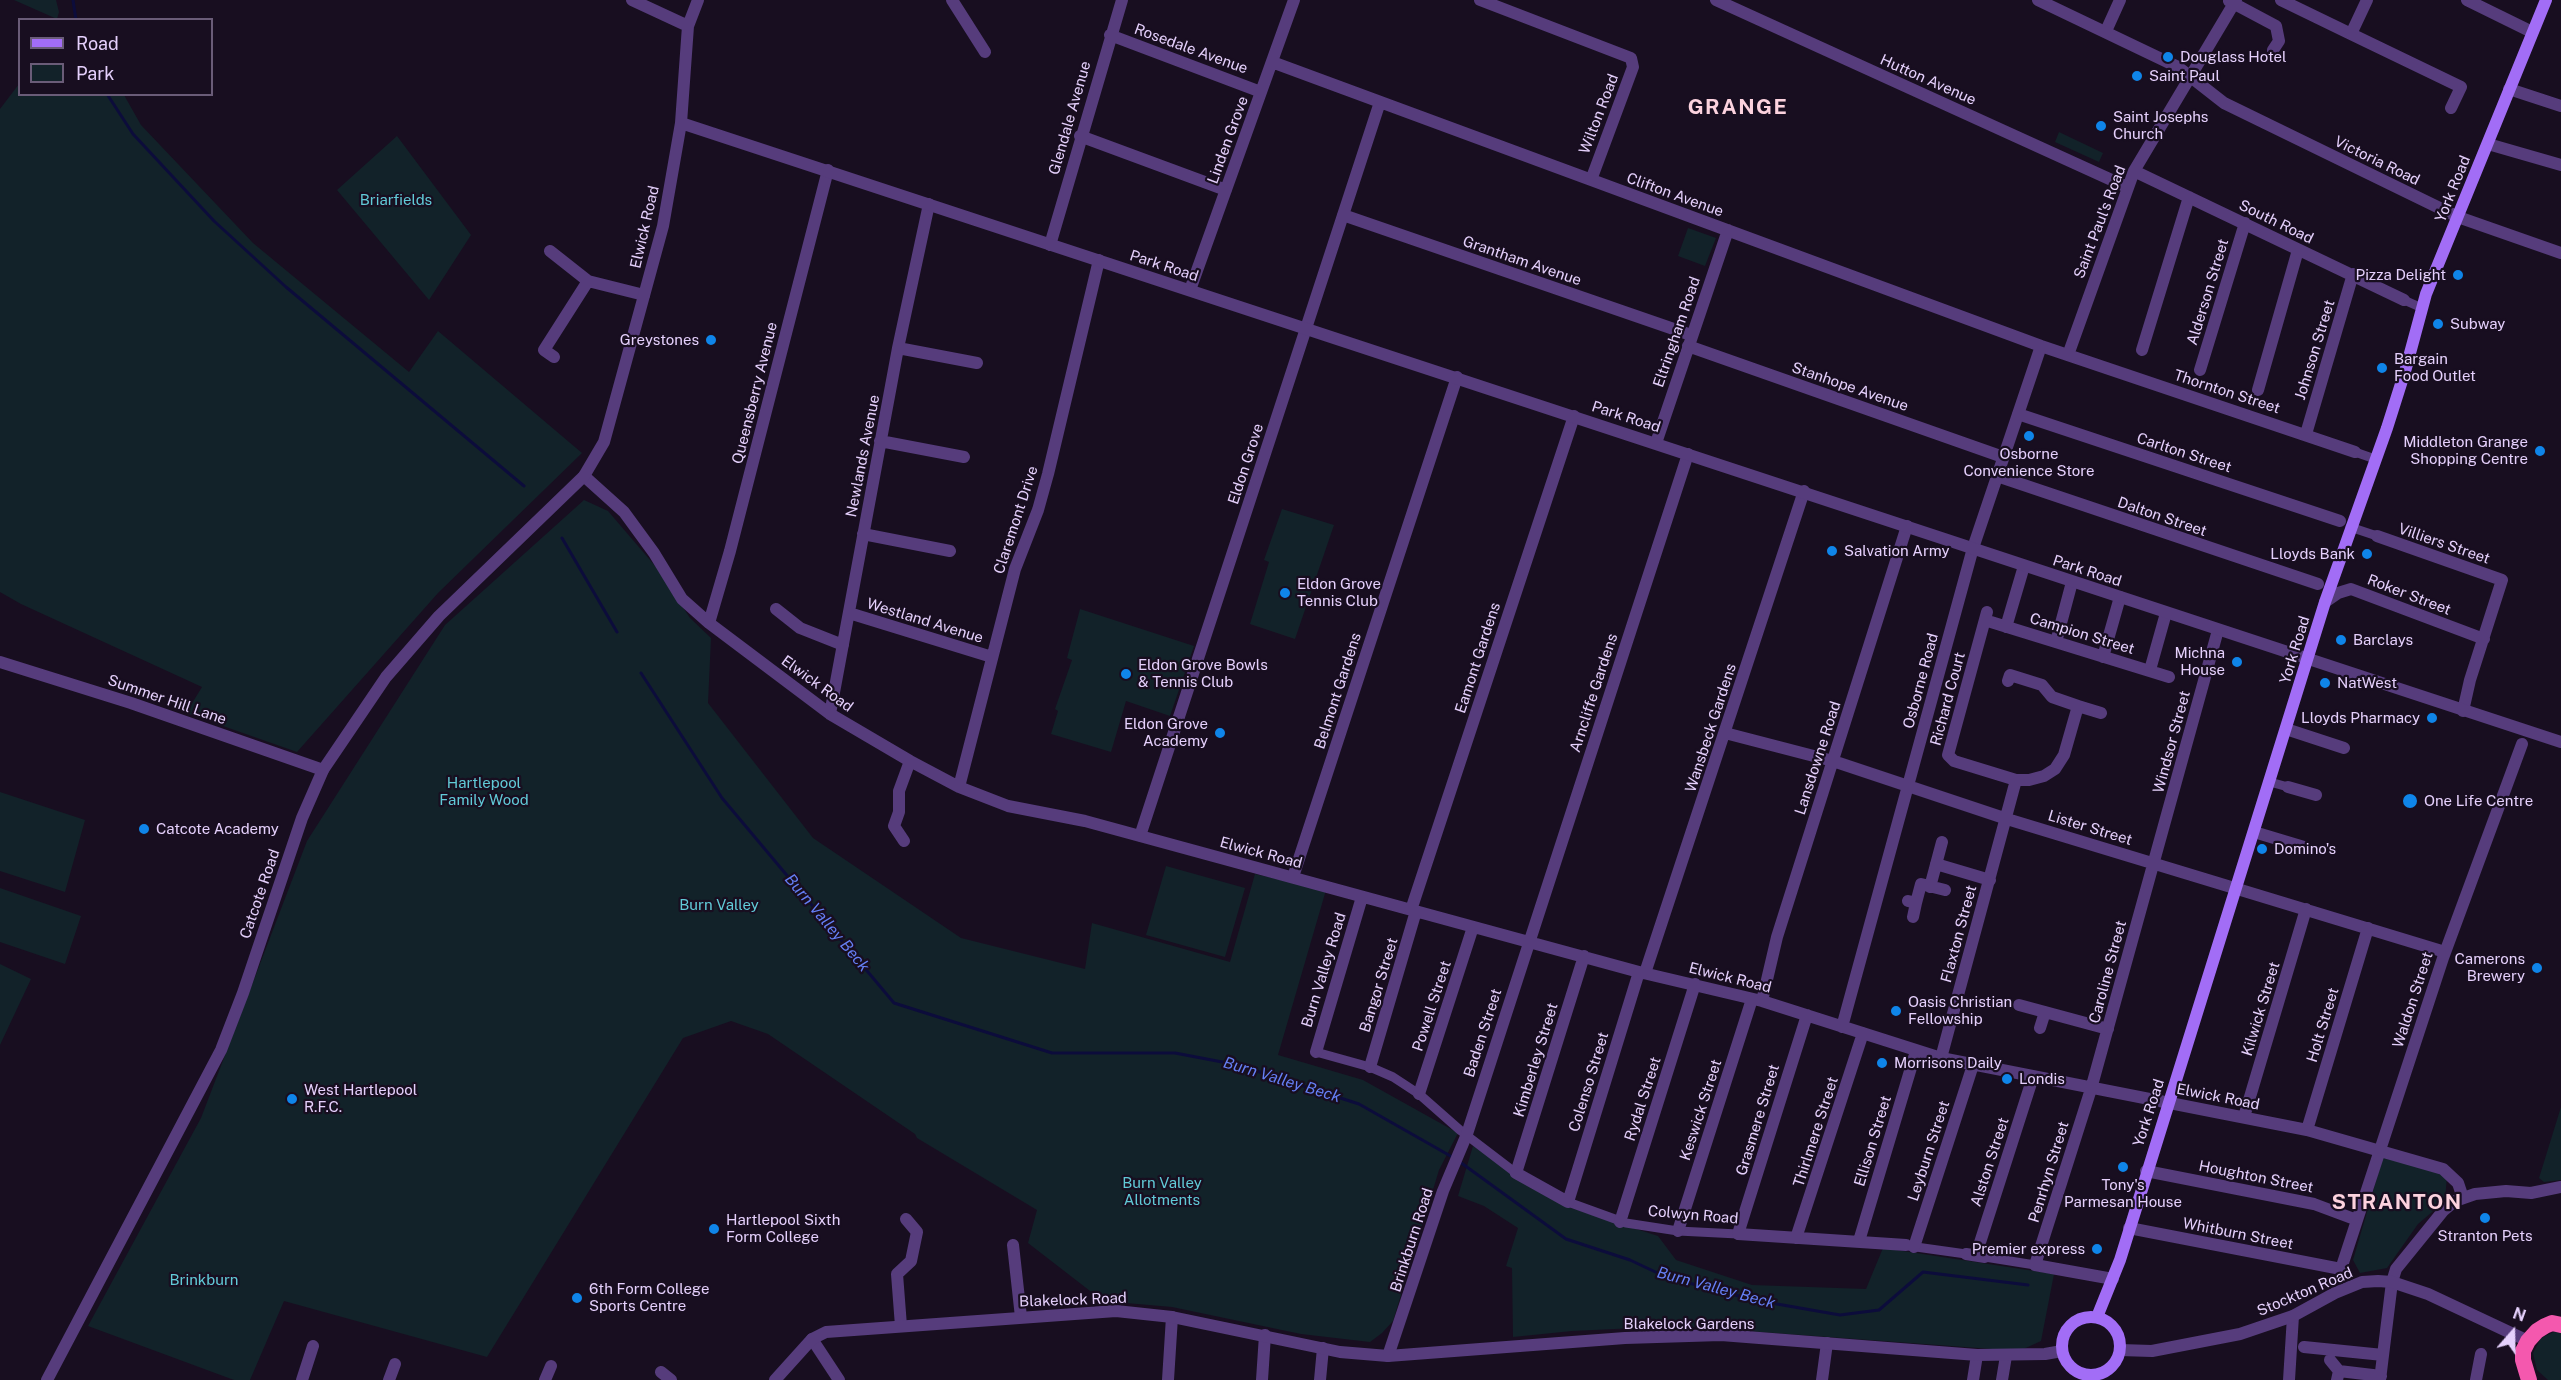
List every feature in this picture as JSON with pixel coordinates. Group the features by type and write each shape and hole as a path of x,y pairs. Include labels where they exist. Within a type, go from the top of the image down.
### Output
{"highway":[{"path":"2529,1380 2523,1360 2523,1351 2528,1341 2537,1331 2558,1322"}],"main road":[{"name":"York Road","path":"2097,1317 2114,1279 2146,1171 2270,782 2325,602 2345,524 2375,459 2406,368 2422,308 2546,0"},
{"path":"2088,1316 2097,1317 2106,1320 2117,1333 2120,1350 2112,1365 2089,1377 2074,1370 2064,1358 2062,1351 2064,1332 2070,1324 2088,1316"}],"street":[{"path":"632,0 688,26"},
{"name":"Elwick Road","path":"698,0 688,26 681,123 663,226 604,442 584,476 624,512 660,561 682,599 709,623 830,714 910,762 959,788 1008,806 1085,821 1473,927 1757,1000 1941,1058 2244,1117 2380,1150 2443,1169 2458,1182 2463,1198"},
{"path":"952,0 985,52"},
{"name":"Glendale Avenue","path":"1050,245 1080,135 1122,0"},
{"name":"Linden Grove","path":"1190,290 1294,0"},
{"name":"Wilton Road","path":"1480,0 1631,58 1633,67 1591,180"},
{"name":"Hutton Avenue","path":"1716,0 2127,187"},
{"name":"Victoria Road","path":"2038,0 2106,31 2190,75 2224,103 2458,217 2561,254"},
{"path":"2106,31 2120,0"},
{"path":"2281,0 2461,87 2451,108"},
{"path":"2351,34 2367,0"},
{"path":"2232,1 2276,26 2279,41 2273,50"},
{"name":"Saint Paul's Road","path":"2068,355 2134,171 2232,1"},
{"path":"2472,1 2532,32"},
{"name":"Rosedale Avenue","path":"1110,35 1261,92"},
{"name":"Clifton Avenue","path":"1272,62 2068,355"},
{"path":"2509,89 2561,106"},
{"name":"Eldon Grove","path":"1140,836 1380,102"},
{"name":"Park Road","path":"681,123 2561,742"},
{"path":"1080,135 1226,190"},
{"path":"2488,144 2561,165"},
{"name":"Queensberry Avenue","path":"709,623 730,551 828,170"},
{"name":"South Road","path":"2134,171 2404,300"},
{"path":"2142,350 2189,197"},
{"name":"Newlands Avenue","path":"830,714 898,348 929,204"},
{"name":"Grantham Avenue","path":"1343,215 1689,340"},
{"name":"Alderson Street","path":"2200,370 2245,223"},
{"name":"Eltringham Road","path":"1656,443 1728,230"},
{"path":"2258,390 2298,250"},
{"path":"550,251 588,281 644,295"},
{"name":"Claremont Drive","path":"959,788 1015,569 1038,510 1099,260"},
{"name":"Johnson Street","path":"2306,434 2353,274"},
{"path":"533,343 549,354 588,281"},
{"path":"2404,300 2422,308"},
{"name":"Stanhope Avenue","path":"1689,340 2003,457"},
{"name":"Osborne Road","path":"1842,1027 1973,548 2041,346"},
{"path":"898,348 977,363"},
{"name":"Thornton Street","path":"2068,355 2375,459"},
{"name":"Belmont Gardens","path":"1293,877 1457,377"},
{"name":"Carlton Street","path":"2018,414 2345,524"},
{"name":"Eamont Gardens","path":"1414,910 1574,416"},
{"path":"880,441 964,457"},
{"name":"Arncliffe Gardens","path":"1528,941 1688,454"},
{"name":"Catcote Road","path":"47,1380 222,1050 302,818 323,770 386,677 439,616 584,476"},
{"name":"Dalton Street","path":"1997,476 2318,584"},
{"name":"Wansbeck Gardens","path":"1642,972 1725,733 1804,491"},
{"path":"2345,524 2377,536"},
{"name":"Lansdowne Road","path":"1757,1000 1907,526"},
{"path":"863,534 950,551"},
{"name":"Villiers Street","path":"2377,536 2502,580 2484,639"},
{"name":"Campion Street","path":"2006,627 2024,566"},
{"path":"2056,642 2072,582"},
{"name":"Roker Street","path":"2325,602 2338,593 2351,589 2484,639"},
{"path":"2103,657 2120,597"},
{"path":"784,610 800,628 843,645"},
{"name":"Westland Avenue","path":"849,613 992,657"},
{"name":"Campion Street","path":"2150,670 2166,613"},
{"name":"Campion Street","path":"1989,617 2006,627 2169,677"},
{"name":"Richard Court","path":"1989,617 1948,755 1954,761 2016,780 2030,780 2044,776 2055,769 2064,755 2078,706"},
{"name":"Windsor Street","path":"2154,862 2218,630"},
{"path":"2463,711 2470,680 2484,639"},
{"name":"Summer Hill Lane","path":"0,662 131,703 323,770"},
{"path":"2008,681 2010,675 2042,685 2052,697 2101,712"},
{"path":"2286,729 2344,748"},
{"name":"Lister Street","path":"1725,733 1833,761 2007,819 2445,952"},
{"name":"Waldon Street","path":"2341,1269 2445,952 2522,744"},
{"path":"904,841 889,826 899,812 899,791 910,762"},
{"name":"Flaxton Street","path":"1941,1058 2016,780"},
{"path":"2270,782 2316,795"},
{"path":"2254,832 2304,847"},
{"path":"1930,887 1942,842"},
{"name":"Caroline Street","path":"2091,1089 2154,862"},
{"path":"1936,864 1990,880"},
{"path":"1912,917 1912,902 1921,884 1945,890"},
{"name":"Burn Valley Road","path":"1316,1052 1362,897"},
{"name":"Kilwick Street","path":"2244,1117 2306,909"},
{"name":"Bangor Street","path":"1370,1067 1414,910"},
{"name":"Powell Street","path":"1419,1094 1473,927"},
{"name":"Holt Street","path":"2307,1131 2368,928"},
{"name":"Baden Street","path":"1467,1134 1528,941"},
{"name":"Kimberley Street","path":"1516,1173 1584,956"},
{"name":"Colenso Street","path":"1568,1202 1642,972"},
{"name":"Rydal Street","path":"1620,1222 1695,984"},
{"name":"Keswick Street","path":"1678,1231 1757,1000"},
{"path":"2019,1005 2108,1029"},
{"path":"2040,1028 2044,1012"},
{"name":"Grasmere Street","path":"1738,1234 1807,1015"},
{"name":"Thirlmere Street","path":"1796,1238 1863,1033"},
{"name":"Ellison Street","path":"1859,1241 1916,1051"},
{"name":"Colwyn Road","path":"1316,1052 1370,1067 1393,1077 1419,1094 1516,1173 1568,1202 1620,1222 1678,1231 1910,1246 2114,1279"},
{"name":"Leyburn Street","path":"1910,1246 1973,1065"},
{"name":"Alston Street","path":"1975,1255 2033,1077"},
{"name":"Penrhyn Street","path":"2036,1265 2091,1089"},
{"name":"Brinkburn Road","path":"1388,1356 1451,1170 1467,1134"},
{"name":"Houghton Street","path":"2146,1171 2314,1204 2357,1220"},
{"path":"2330,1360 2338,1376 2381,1378 2392,1282 2396,1269 2443,1210 2463,1198 2489,1191 2531,1193 2561,1187"},
{"path":"901,1326 897,1274 912,1261 917,1232 906,1219"},
{"name":"Whitburn Street","path":"2129,1228 2341,1269"},
{"path":"1013,1245 1021,1317"},
{"name":"Stockton Road","path":"2120,1350 2152,1351 2240,1334 2293,1316 2335,1293 2362,1282 2392,1282 2428,1294 2528,1341"},
{"name":"Blakelock Road","path":"775,1380 798,1352 812,1339 826,1332 1116,1311 1172,1317 1323,1348 1388,1356"},
{"path":"2289,1380 2293,1316"},
{"path":"1168,1380 1172,1317"},
{"path":"1262,1380 1264,1335"},
{"name":"Blakelock Gardens","path":"1388,1356 1721,1335 1977,1355 2006,1356 2062,1351"},
{"path":"812,1339 839,1380"},
{"path":"1822,1380 1827,1343"},
{"path":"302,1380 313,1346"},
{"path":"2304,1347 2383,1355"},
{"path":"1320,1380 1323,1348"},
{"path":"2476,1380 2481,1354"},
{"path":"1973,1380 1977,1355"},
{"path":"2002,1380 2006,1356"},
{"path":"389,1380 395,1364"},
{"path":"545,1380 551,1366"},
{"path":"661,1372 671,1380"}],"green space":[{"path":"14,0 56,0 59,12 57,18"},
{"path":"18,85 18,96 125,96 141,125 253,243 409,372 438,331 582,453 438,593 297,752 186,713 202,687 21,604 0,592 0,109"},
{"path":"2059,132 2103,153 2099,162 2055,142"},
{"name":"Briarfields","path":"397,136 471,235 429,300 337,190"},
{"path":"1688,228 1716,238 1705,266 1678,256"},
{"path":"584,500 608,511 656,567 690,618 711,638 708,703 813,838 961,938 1085,969 1092,923 1230,962 1255,874 1326,890 1278,1055 1363,1080 1458,1133 1439,1170 1393,1321 1382,1333 1370,1342 1301,1334 1172,1307 1103,1301 1028,1243 1037,1210 917,1138 915,1134 768,1034 731,1021 683,1038 487,1357 284,1301 250,1380 234,1380 88,1326 201,1118 307,841 445,625"},
{"name":"Eldon Grove Tennis Club","path":"1282,509 1334,525 1295,639 1250,624 1269,562 1264,560"},
{"name":"Eldon Grove Bowls & Tennis Club","path":"1080,609 1194,646 1170,716 1126,701 1111,752 1051,734 1058,711 1055,709 1072,660 1067,658"},
{"path":"0,792 85,820 65,892 0,871"},
{"path":"1166,866 1245,888 1225,957 1146,935"},
{"path":"0,888 81,916 65,964 0,942"},
{"path":"0,964 31,979 0,1045"},
{"path":"2561,1107 2561,1180 2544,1182 2539,1178"},
{"path":"1473,1146 1565,1206 1658,1236 1676,1260 1752,1285 1866,1289 1883,1248 2054,1274 2041,1341 2019,1351 1679,1326 1572,1331 1513,1337 1512,1268 1506,1266 1518,1228 1484,1206 1458,1196"},
{"path":"2383,1157 2447,1175 2445,1201 2418,1224 2387,1268 2360,1273 2353,1260"},
{"path":"2561,1331 2561,1380 2548,1380 2537,1370 2533,1353 2541,1338"}],"waterway":[{"path":"73,0 76,18"},
{"path":"108,96 133,134 214,221 286,287 524,486"},
{"name":"Burn Valley Beck","path":"562,538 617,632"},
{"name":"Burn Valley Beck","path":"641,673 722,798 894,1003 1052,1053 1175,1053 1238,1065 1359,1104 1454,1158"},
{"name":"Burn Valley Beck","path":"1460,1162 1566,1239 1630,1260 1666,1277 1754,1300 1840,1315 1879,1310 1923,1272 2028,1285"}],"place":[{"name":"Douglass Hotel","path":"2168,57"},
{"name":"Saint Paul","path":"2137,76"},
{"name":"Saint Josephs Church","path":"2101,126"},
{"name":"Pizza Delight","path":"2458,275"},
{"name":"Subway","path":"2438,324"},
{"name":"Greystones","path":"711,340"},
{"name":"Bargain Food Outlet","path":"2382,368"},
{"name":"Osborne Convenience Store","path":"2029,436"},
{"name":"Middleton Grange Shopping Centre","path":"2540,451"},
{"name":"Salvation Army","path":"1832,551"},
{"name":"Lloyds Bank","path":"2367,554"},
{"name":"Eldon Grove Tennis Club","path":"1285,593"},
{"name":"Barclays","path":"2341,640"},
{"name":"Michna House","path":"2237,662"},
{"name":"Eldon Grove Bowls & Tennis Club","path":"1126,674"},
{"name":"NatWest","path":"2325,683"},
{"name":"Lloyds Pharmacy","path":"2432,718"},
{"name":"Eldon Grove Academy","path":"1220,733"},
{"name":"One Life Centre","path":"2410,801"},
{"name":"Catcote Academy","path":"144,829"},
{"name":"Domino's","path":"2262,849"},
{"name":"Camerons Brewery","path":"2537,968"},
{"name":"Oasis Christian Fellowship","path":"1896,1011"},
{"name":"Morrisons Daily","path":"1882,1063"},
{"name":"Londis","path":"2007,1079"},
{"name":"West Hartlepool R.F.C.","path":"292,1099"},
{"name":"Tony's Parmesan House","path":"2123,1167"},
{"name":"Stranton Pets","path":"2485,1218"},
{"name":"Hartlepool Sixth Form College","path":"714,1229"},
{"name":"Premier express","path":"2097,1249"},
{"name":"6th Form College Sports Centre","path":"577,1298"}],"district":[{"name":"GRANGE","path":"1738,108"},
{"name":"STRANTON","path":"2397,1203"}],"park label":[{"name":"Hartlepool Family Wood","path":"484,792"},
{"name":"Burn Valley","path":"719,905"},
{"name":"Burn Valley Allotments","path":"1162,1192"},
{"name":"Brinkburn","path":"204,1280"}]}
